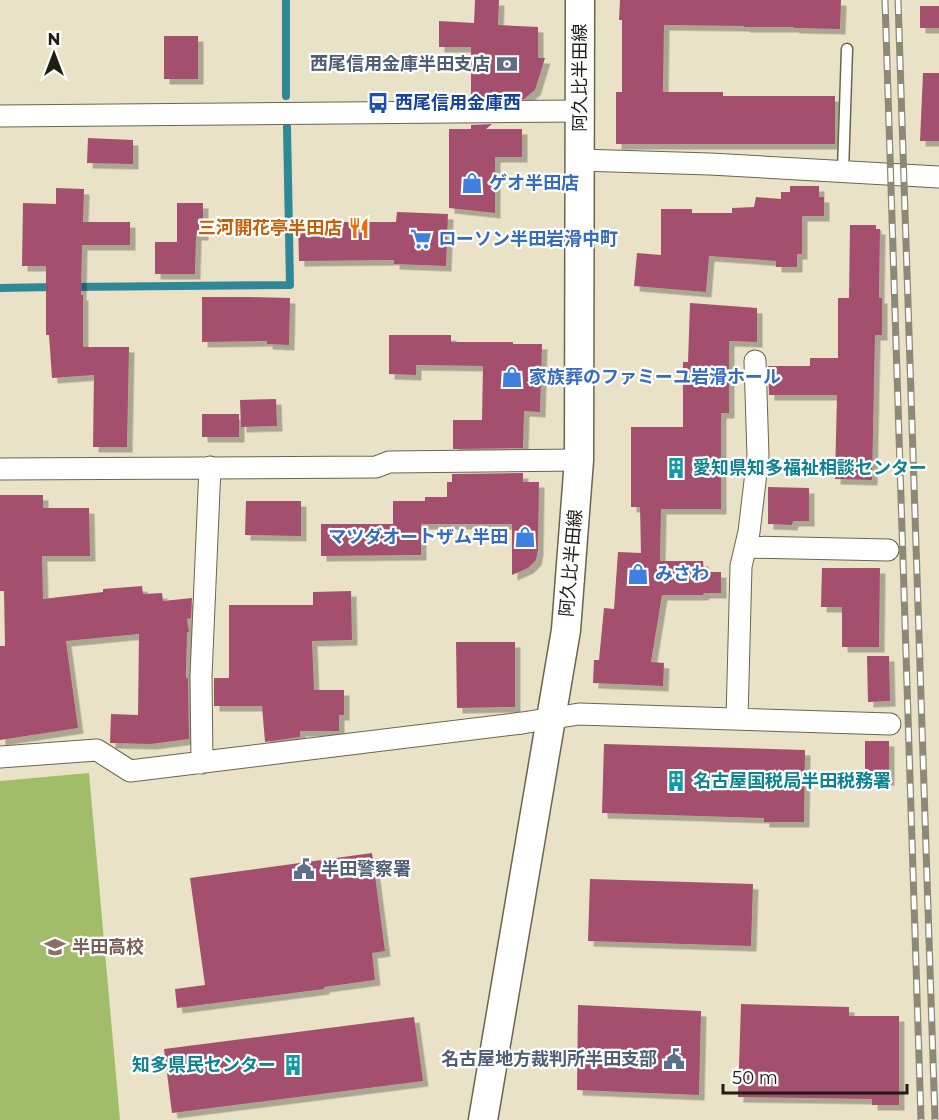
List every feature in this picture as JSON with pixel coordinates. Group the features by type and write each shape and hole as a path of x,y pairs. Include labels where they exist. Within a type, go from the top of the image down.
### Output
{"main road":[{"name":"阿久比半田線","path":"483,1120 566,630 579,460 579,0"}],"street":[{"path":"0,117 580,111"},
{"path":"579,160 710,164 939,177"},
{"path":"736,719 741,566 749,532 758,456 755,361"},
{"path":"0,470 376,466 389,462 579,460"},
{"path":"202,763 201,676 210,467"},
{"path":"746,547 888,550"},
{"path":"0,757 97,750 130,771 579,714 890,723"}],"lane":[{"path":"843,171 847,49"}],"green space":[{"name":"半田高校","path":"89,773 120,1120 0,1120 0,781"}],"building":[{"name":"西尾信用金庫半田支店","path":"475,0 499,0 498,25 538,27 538,58 545,58 535,90 524,99 471,99 471,47 439,47 439,21 474,23"},
{"path":"620,0 841,0 840,29 664,25 663,92 723,92 723,96 835,96 835,144 616,144 616,92 622,92"},
{"path":"920,6 939,6 939,28 920,28"},
{"path":"164,36 198,36 198,79 164,79"},
{"path":"923,73 939,73 939,141 920,141"},
{"name":"ゲオ半田店","path":"492,124 486,129 522,129 522,157 495,157 495,213 449,208 449,129 471,129 471,125"},
{"path":"88,138 133,140 133,164 87,163"},
{"path":"790,186 819,186 819,197 824,197 824,216 802,216 802,254 797,254 797,267 776,267 776,261 709,256 706,292 634,286 637,253 661,255 661,209 692,209 692,213 732,213 732,208 754,207 756,197 781,199 781,192 790,192"},
{"path":"56,188 84,189 83,222 130,222 130,245 82,245 81,295 83,295 83,347 129,347 127,447 93,447 94,375 52,378 49,335 46,335 46,266 22,266 23,203 56,204"},
{"path":"177,203 203,203 203,235 196,235 195,274 155,274 155,242 177,242"},
{"path":"397,212 448,214 446,266 394,264 394,260 299,261 298,222 396,222"},
{"path":"850,225 876,225 876,229 880,229 879,298 882,298 882,335 875,335 872,480 835,479 837,395 769,395 768,366 810,366 810,358 838,358 838,298 849,298"},
{"path":"202,297 290,298 289,345 267,344 267,341 202,342"},
{"path":"690,303 757,308 757,342 729,341 729,413 721,413 721,509 661,509 660,561 703,561 704,572 721,572 721,593 662,595 651,662 664,663 663,686 593,683 594,660 599,660 604,608 614,609 618,552 641,553 640,507 631,507 631,427 683,427 683,362 688,362"},
{"path":"389,335 451,335 451,342 542,344 540,412 524,411 523,448 453,449 453,420 482,420 483,366 416,365 416,375 389,374"},
{"path":"276,399 277,426 241,427 240,400"},
{"path":"202,414 239,414 239,437 202,437"},
{"path":"523,473 523,482 539,482 538,550 536,560 528,568 512,575 512,524 421,524 421,555 321,556 321,524 393,524 393,501 425,501 425,497 447,497 447,482 452,482 452,474"},
{"path":"768,487 809,488 809,521 793,521 792,525 768,524"},
{"path":"0,495 43,495 43,508 89,508 90,556 42,556 43,599 103,592 103,589 142,586 143,594 162,593 163,601 192,598 191,618 187,619 189,632 187,632 186,678 188,678 189,739 151,744 110,743 111,714 138,715 139,634 66,641 78,728 0,740 0,646 5,646 4,591 0,591"},
{"path":"246,501 301,501 301,536 245,535"},
{"path":"822,568 880,568 879,647 842,647 842,607 821,607"},
{"path":"351,591 352,640 312,641 314,690 344,690 344,715 339,715 339,731 300,731 300,737 265,742 262,706 214,706 214,678 229,678 229,605 313,605 313,592"},
{"path":"456,642 515,642 515,707 457,708"},
{"path":"867,656 889,656 890,701 868,702"},
{"path":"865,741 889,741 889,780 865,780"},
{"name":"名古屋国税局半田税務署","path":"604,744 805,750 804,822 764,822 764,818 602,813"},
{"path":"372,853 385,951 372,953 375,980 177,1008 175,989 205,985 190,878"},
{"path":"590,879 753,884 751,946 588,941"},
{"path":"741,1004 849,1007 849,1016 899,1016 899,1105 872,1105 872,1099 738,1097"},
{"path":"578,1005 701,1011 699,1095 577,1090"},
{"name":"知多県民センター","path":"414,1017 423,1081 172,1113 164,1049"}],"waterway":[{"path":"286,0 286,96"},
{"path":"73,287 290,285 287,127"},
{"path":"0,288 55,287"}],"railway":[{"path":"885,0 921,1120"},
{"path":"898,0 935,1120"}],"place":[{"name":"西尾信用金庫半田支店","path":"507,64"},
{"name":"西尾信用金庫西","path":"378,103"},
{"name":"ゲオ半田店","path":"472,183"},
{"name":"三河開花亭半田店","path":"359,228"},
{"name":"ローソン半田岩滑中町","path":"421,239"},
{"name":"家族葬のファミーユ岩滑ホール","path":"512,377"},
{"name":"愛知県知多福祉相談センター","path":"676,468"},
{"name":"マツダオートザム半田","path":"525,537"},
{"name":"みさわ","path":"638,574"},
{"name":"名古屋国税局半田税務署","path":"676,781"},
{"name":"半田警察署","path":"304,869"},
{"name":"半田高校","path":"55,947"},
{"name":"名古屋地方裁判所半田支部","path":"674,1059"},
{"name":"知多県民センター","path":"293,1065"}]}
